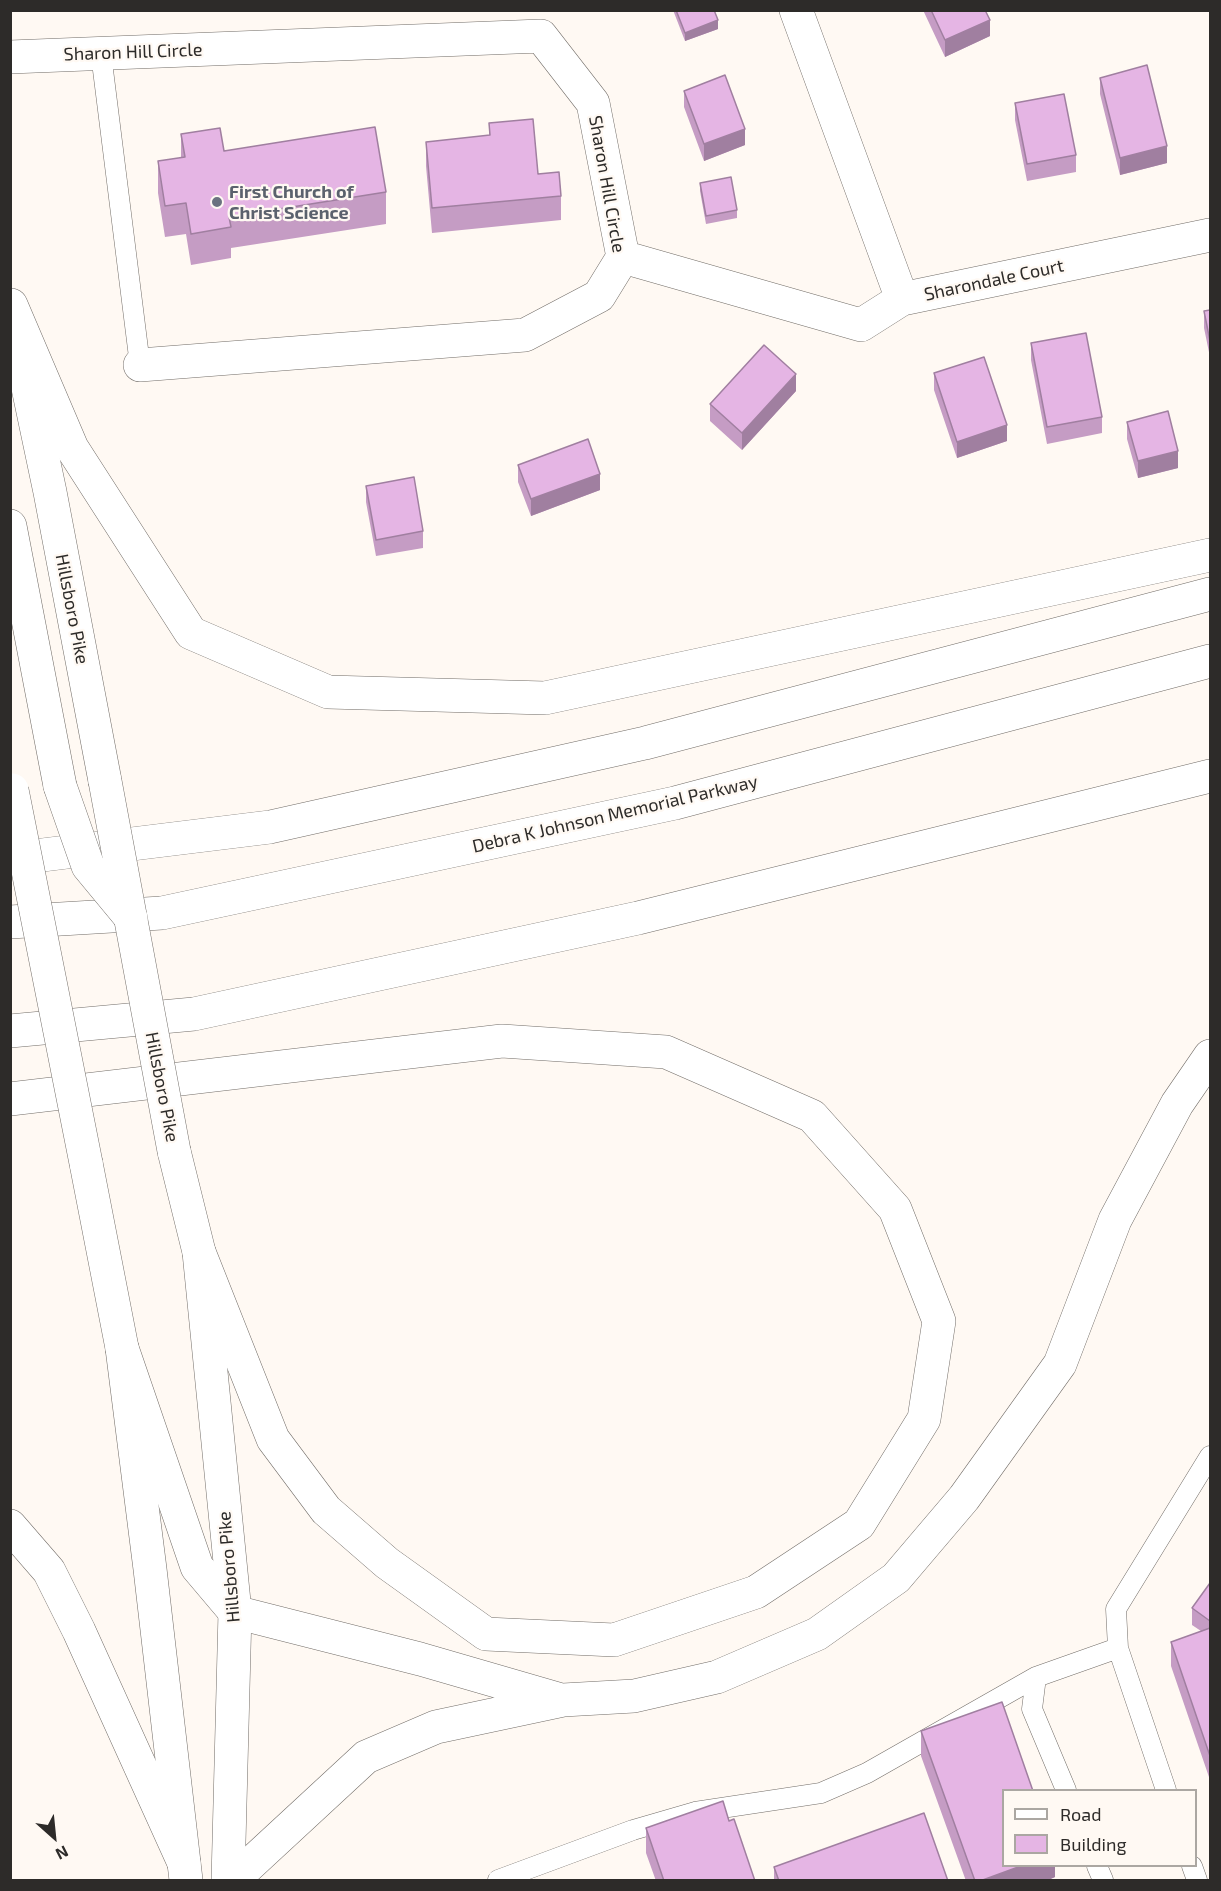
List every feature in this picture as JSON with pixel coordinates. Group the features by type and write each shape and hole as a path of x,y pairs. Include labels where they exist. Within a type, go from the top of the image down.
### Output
{"main road":[{"name":"Sharondale Court","path":"796,10 902,299 1210,235"},
{"name":"Sharon Hill Circle","path":"10,57 541,36 593,103 623,258 599,296 525,335 140,365"},
{"path":"623,258 861,325 902,299"},
{"path":"11,303 72,448 191,633 328,692 545,698 1210,555"},
{"name":"Hillsboro Pike","path":"11,303 50,492 174,1151 199,1252 235,1612 228,1881"},
{"path":"10,526 60,786 88,866 130,918"},
{"path":"10,859 270,827 645,743 1210,594"},
{"name":"Debra K Johnson Memorial Parkway","path":"10,922 162,914 652,808 1210,661"},
{"path":"10,1031 194,1014 638,918 1210,776"},
{"path":"11,782 122,1348 185,1872"},
{"path":"10,1099 502,1041 666,1052 812,1116 895,1209 939,1321 924,1419 859,1524 756,1592 614,1640 486,1634 387,1563 326,1510 273,1439 199,1252"},
{"path":"233,1881 366,1757 436,1727 563,1701 634,1696 717,1677 817,1634 896,1578 964,1498 1060,1364 1115,1220 1177,1104 1210,1056"},
{"path":"122,1348 197,1567 235,1612 420,1659 563,1701"},
{"path":"10,1526 49,1572 80,1631 185,1872"}],"lane":[{"path":"101,54 140,365"},
{"path":"1165,1789 1118,1648 1116,1609 1210,1456"},
{"path":"498,1881 633,1830 696,1812 821,1793 867,1773 1036,1677 1118,1648"},
{"path":"1036,1677 1032,1709 1065,1789"},
{"path":"1097,1867 1103,1881"},
{"path":"1192,1867 1199,1881 1210,1877"}],"building":[{"path":"676,10 714,10 718,20 685,33"},
{"path":"931,10 985,10 990,20 945,40"},
{"path":"1147,65 1167,146 1120,158 1100,78"},
{"path":"725,75 745,129 704,144 684,91"},
{"path":"1064,94 1076,155 1027,164 1015,103"},
{"path":"533,119 538,174 559,172 561,196 432,208 426,142 490,135 489,123"},
{"path":"375,127 386,192 229,217 231,227 191,234 186,203 165,206 158,161 185,157 181,134 220,128 224,151"},
{"path":"731,177 737,210 706,216 700,183"},
{"path":"1210,310 1210,341 1204,311"},
{"path":"1086,333 1102,417 1047,427 1031,343"},
{"path":"764,345 796,374 742,433 710,404"},
{"path":"984,357 1007,425 957,442 934,373"},
{"path":"1168,411 1178,451 1138,461 1127,422"},
{"path":"588,439 600,474 531,499 518,465"},
{"path":"414,477 423,531 376,540 366,486"},
{"path":"1210,1583 1210,1621 1192,1608"},
{"path":"1210,1628 1210,1756 1171,1642"},
{"path":"1002,1702 1032,1789 1002,1789 1002,1867 1018,1867 975,1881 921,1731"},
{"path":"723,1801 729,1821 734,1819 755,1881 664,1881 646,1828"},
{"path":"924,1813 948,1881 779,1881 774,1867"}],"place":[{"name":"First Church of Christ Science","path":"217,202"}]}
